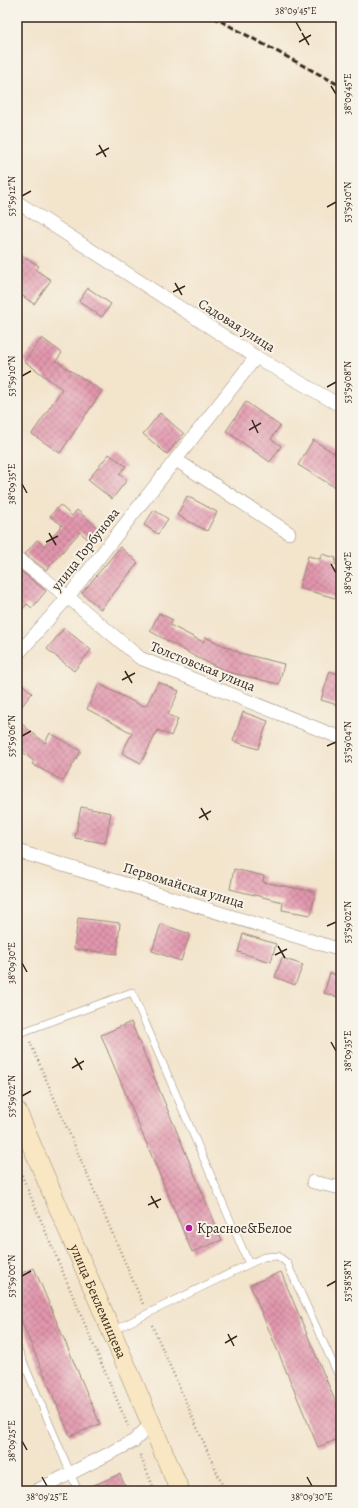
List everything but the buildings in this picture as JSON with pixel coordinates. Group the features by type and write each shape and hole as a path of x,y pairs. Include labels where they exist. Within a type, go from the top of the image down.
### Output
{"main road":[{"name":"улица Беклемищева","path":"17,1111 180,1491"}],"street":[{"name":"Садовая улица","path":"17,202 256,357 341,406"},
{"name":"улица Горбунова","path":"17,655 68,597 256,357"},
{"path":"176,460 289,533"},
{"name":"Толстовская улица","path":"17,558 68,597 140,658 341,738"},
{"name":"Первомайская улица","path":"17,851 341,950"},
{"path":"313,1182 341,1188"},
{"path":"36,1491 134,1441 151,1424"}],"lane":[{"path":"17,1034 132,992 249,1264"},
{"path":"112,1331 264,1257 278,1256 287,1263 341,1381"},
{"path":"17,1347 78,1491"}],"path":[{"path":"26,1030 224,1491"},
{"path":"17,1164 155,1491"}],"railway":[{"path":"213,17 341,86"}],"place":[{"name":"Красное&Белое","path":"189,1228"}]}
